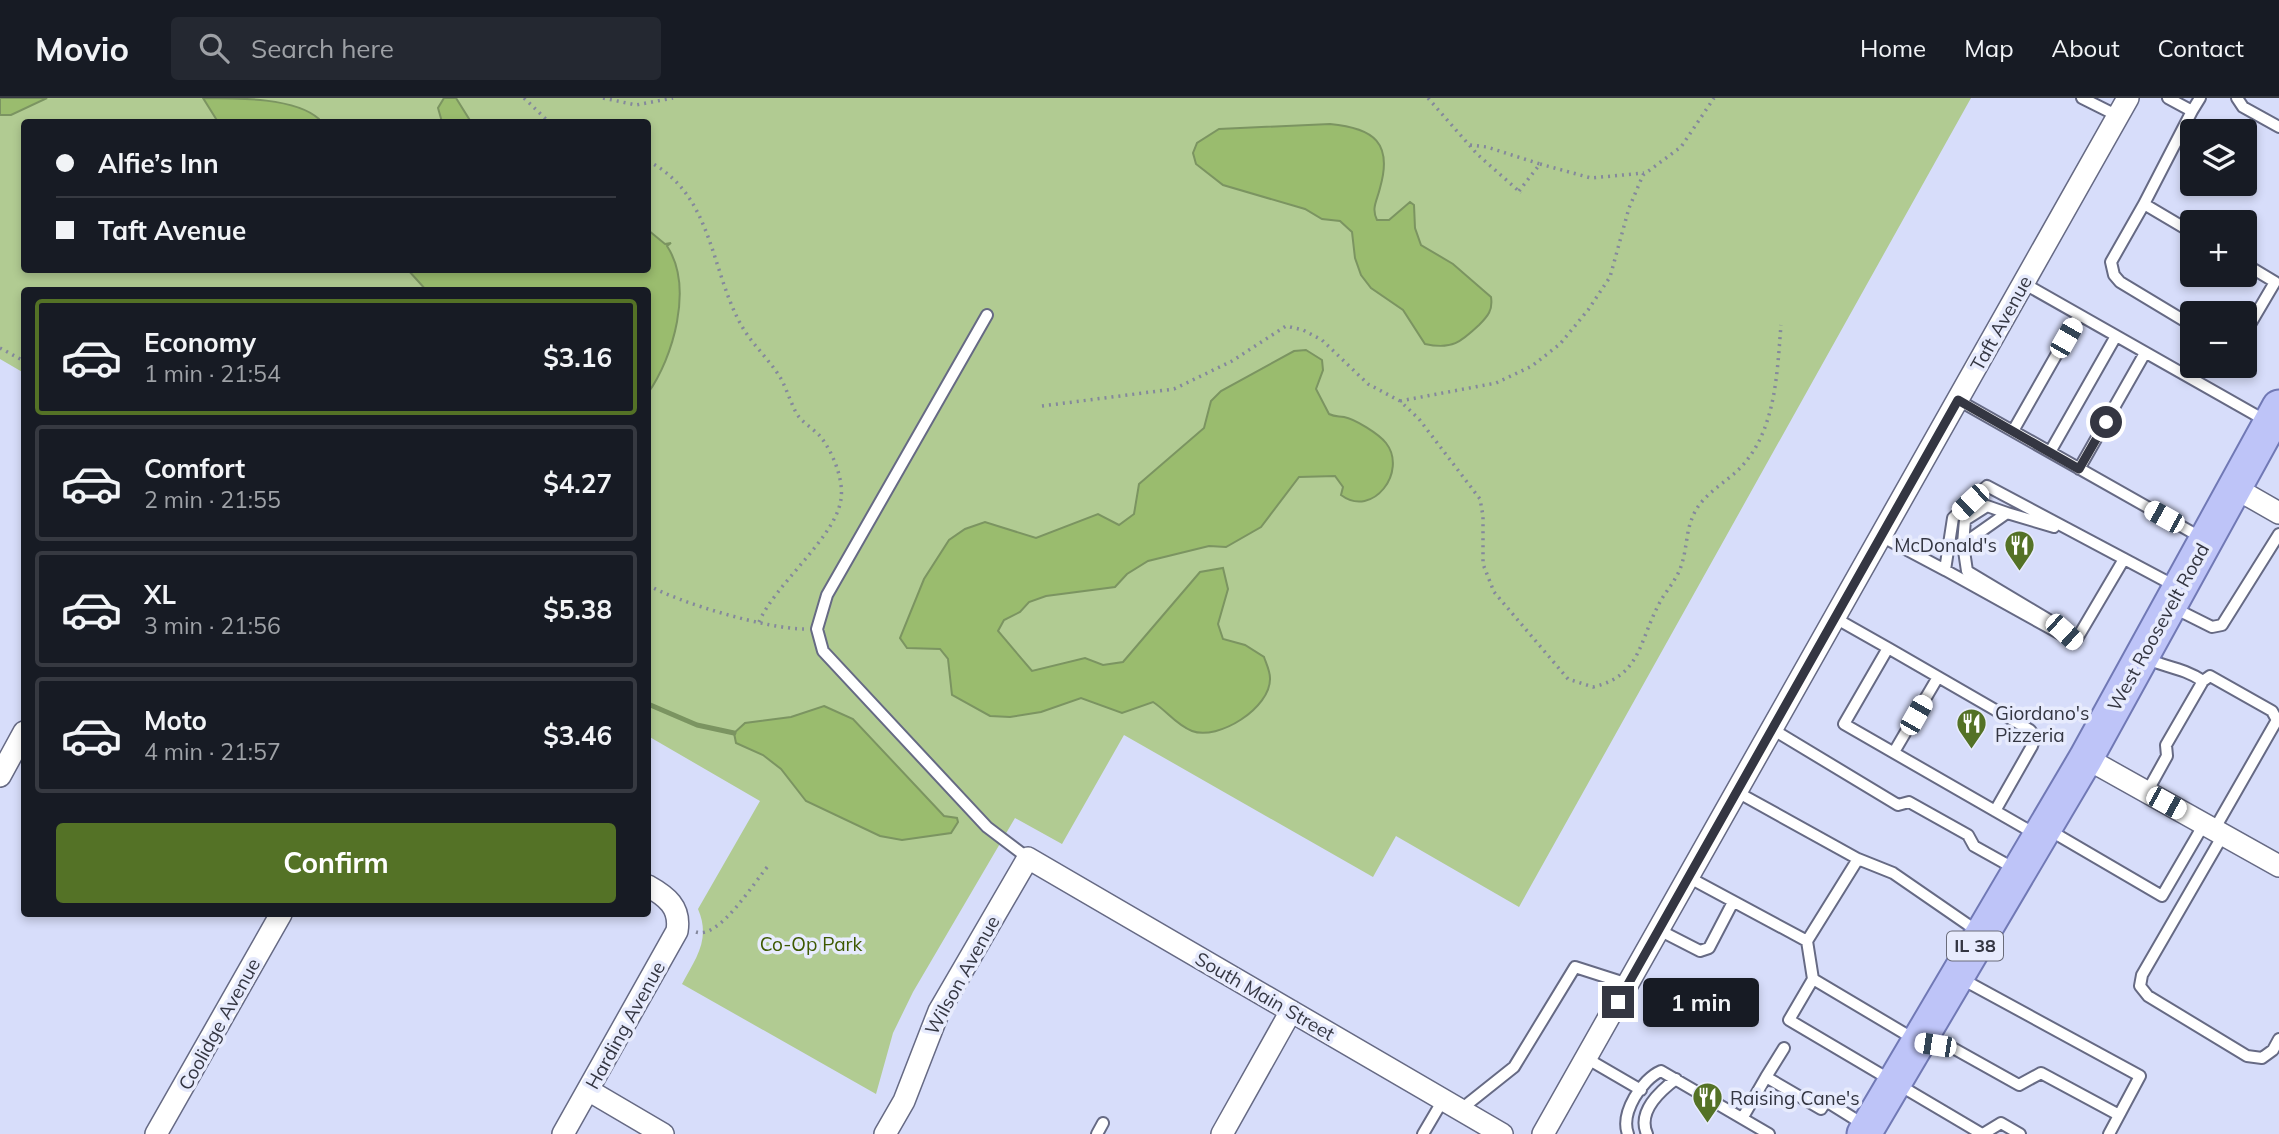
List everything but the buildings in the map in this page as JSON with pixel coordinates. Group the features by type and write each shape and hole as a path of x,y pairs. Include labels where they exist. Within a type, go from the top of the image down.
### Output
{"main road":[{"name":"West Roosevelt Road","path":"1871,1129 2086,758 2275,415"}],"street":[{"name":"Taft Avenue","path":"1543,1134 2123,107"},
{"path":"2235,488 2279,513"},
{"path":"0,776 21,738"},
{"path":"2086,758 2279,866"},
{"name":"South Main Street","path":"1028,858 1502,1134"},
{"name":"Wilson Avenue","path":"885,1134 904,1101 939,1011 1028,858"},
{"path":"651,888 666,898 678,918"},
{"name":"Coolidge Avenue","path":"156,1134 279,917"},
{"name":"Harding Avenue","path":"563,1134 671,942 678,918"},
{"path":"1222,1134 1292,1011"},
{"path":"588,1090 663,1134"}],"lane":[{"path":"2082,98 2123,107"},
{"path":"2168,98 2192,111"},
{"path":"2180,318 2114,275 2110,262 2200,98"},
{"path":"2237,98 2243,107 2279,127"},
{"path":"2144,204 2180,225"},
{"path":"2257,270 2278,280 2257,314"},
{"path":"2023,283 2145,353 2275,415"},
{"path":"987,314 827,595 817,629 823,651 987,827 1028,858"},
{"path":"2013,431 2079,315"},
{"path":"2050,452 2116,336"},
{"path":"2079,469 2145,353"},
{"path":"1958,400 2206,540"},
{"path":"1945,570 1953,518 1987,486 2124,559 2212,628 2222,625 2279,534"},
{"path":"2075,642 2053,622 1967,571 1963,544 1965,520 1987,506 2077,534"},
{"path":"1963,544 2007,513"},
{"path":"1881,536 2075,642"},
{"path":"2075,642 2124,559"},
{"path":"1835,618 2030,730 2035,737 1995,811"},
{"path":"1888,648 1844,724 1995,811 2042,832 2162,896 2214,830"},
{"path":"2142,657 2166,667 2188,671 2203,681"},
{"path":"2147,792 2167,756 2166,745 2203,681 2210,676 2272,711 2277,719 2214,830 2142,975 2140,986 2148,996 2246,1056 2262,1058 2273,1050 2279,1039"},
{"path":"1894,752 1938,677"},
{"path":"1772,729 1898,805 1909,802 1968,835 1974,846 2019,872"},
{"path":"1737,792 1857,859 1893,873 1982,934"},
{"path":"1857,859 1807,941 1813,979 1789,1020 1982,1134 2001,1123 2020,1134"},
{"path":"1688,877 1807,941"},
{"path":"1658,930 1700,951 1709,948 1733,902"},
{"path":"1423,1134 1451,1105 1514,1067 1575,967 1628,984"},
{"path":"1957,977 2140,1076 2109,1134"},
{"path":"1813,979 1919,1042 1951,1047 2019,1085 2041,1073 2119,1115"},
{"path":"1743,1118 1784,1048"},
{"path":"1586,1058 1641,1090"},
{"path":"1629,1134 1627,1116 1651,1075 1661,1071 1769,1134"},
{"path":"1766,1077 1821,1109 1826,1101 1871,1129"},
{"path":"1647,1134 1644,1118 1660,1091 1676,1079"},
{"path":"1097,1134 1103,1123"}],"path":[{"path":"524,98 546,119"},
{"path":"603,98 636,105 673,98"},
{"path":"1428,98 1468,145 1520,192 1540,164"},
{"path":"1400,401 1505,380 1532,366 1560,344 1588,310 1609,277 1629,208 1645,173 1681,147 1714,98"},
{"path":"1468,145 1487,147 1591,178 1645,173"},
{"path":"651,163 677,182 696,209 715,250 739,322 780,377 800,418 825,443 841,485 840,507 808,556 773,595 759,622"},
{"path":"1042,406 1174,389 1232,361 1286,327 1303,330 1322,340 1368,384 1400,401 1450,458 1479,499 1483,516 1483,564 1494,592 1568,679 1592,687 1618,677 1636,660 1658,605 1678,575 1693,515 1700,503 1741,467 1756,445 1772,398 1781,325"},
{"path":"0,348 21,359"},
{"path":"651,586 676,598 759,622 781,627 817,629"},
{"path":"678,918 699,934 717,928 769,864"}],"green space":[{"name":"Co-Op Park","path":"0,98 1971,98 1519,907 1396,836 1373,877 1124,735 1062,844 1015,818 913,992 893,1033 876,1094 682,984 697,957 702,939 702,920 698,909 760,801 651,738 651,287 21,287 21,371 0,359"}],"shaded area":[{"path":"0,98 47,98 11,115 0,115"},
{"path":"203,98 282,103 309,112 319,119 216,119"},
{"path":"444,98 456,98 469,119 441,119 438,108"},
{"path":"1330,124 1358,129 1369,134 1381,149 1384,160 1375,208 1377,220 1389,220 1410,202 1414,205 1415,228 1421,245 1453,264 1491,297 1487,316 1461,340 1442,346 1425,344 1403,310 1371,288 1361,275 1355,258 1352,232 1340,221 1322,219 1305,209 1223,185 1196,164 1193,153 1197,143 1219,129"},
{"path":"651,232 665,244 671,243 667,246 679,281 677,322 665,361 651,388 651,287 423,287 411,273 651,273"},
{"path":"1306,350 1322,360 1323,370 1316,389 1329,414 1349,418 1386,443 1392,454 1393,466 1384,488 1365,501 1353,501 1341,495 1343,487 1335,476 1299,477 1261,527 1226,547 1209,546 1148,561 1127,574 1115,587 1046,596 1029,602 1020,612 1004,620 998,631 1032,671 1085,658 1103,665 1123,662 1200,572 1223,568 1228,589 1218,624 1223,639 1245,645 1264,657 1270,675 1268,689 1262,700 1241,720 1228,727 1203,733 1181,725 1153,702 1122,713 1081,698 1041,712 1010,717 990,716 952,695 948,659 940,649 907,648 900,638 924,579 949,540 965,529 985,522 1036,538 1098,514 1119,525 1134,514 1139,484 1204,428 1211,401 1221,391 1294,351"},
{"path":"824,706 853,719 944,816 957,818 958,822 951,833 902,840 880,836 806,801 781,769 763,755 736,743 734,733 745,723 791,717"}],"waterway":[{"path":"651,705 697,725 734,733"}],"place":[{"name":"McDonald's","path":"2020,572"},
{"name":"Giordano's Pizzeria","path":"1972,751"},
{"name":"Raising Cane's","path":"1707,1125"}],"route":[{"path":"1618,1002 1958,400 2079,469 2106,422"}]}
